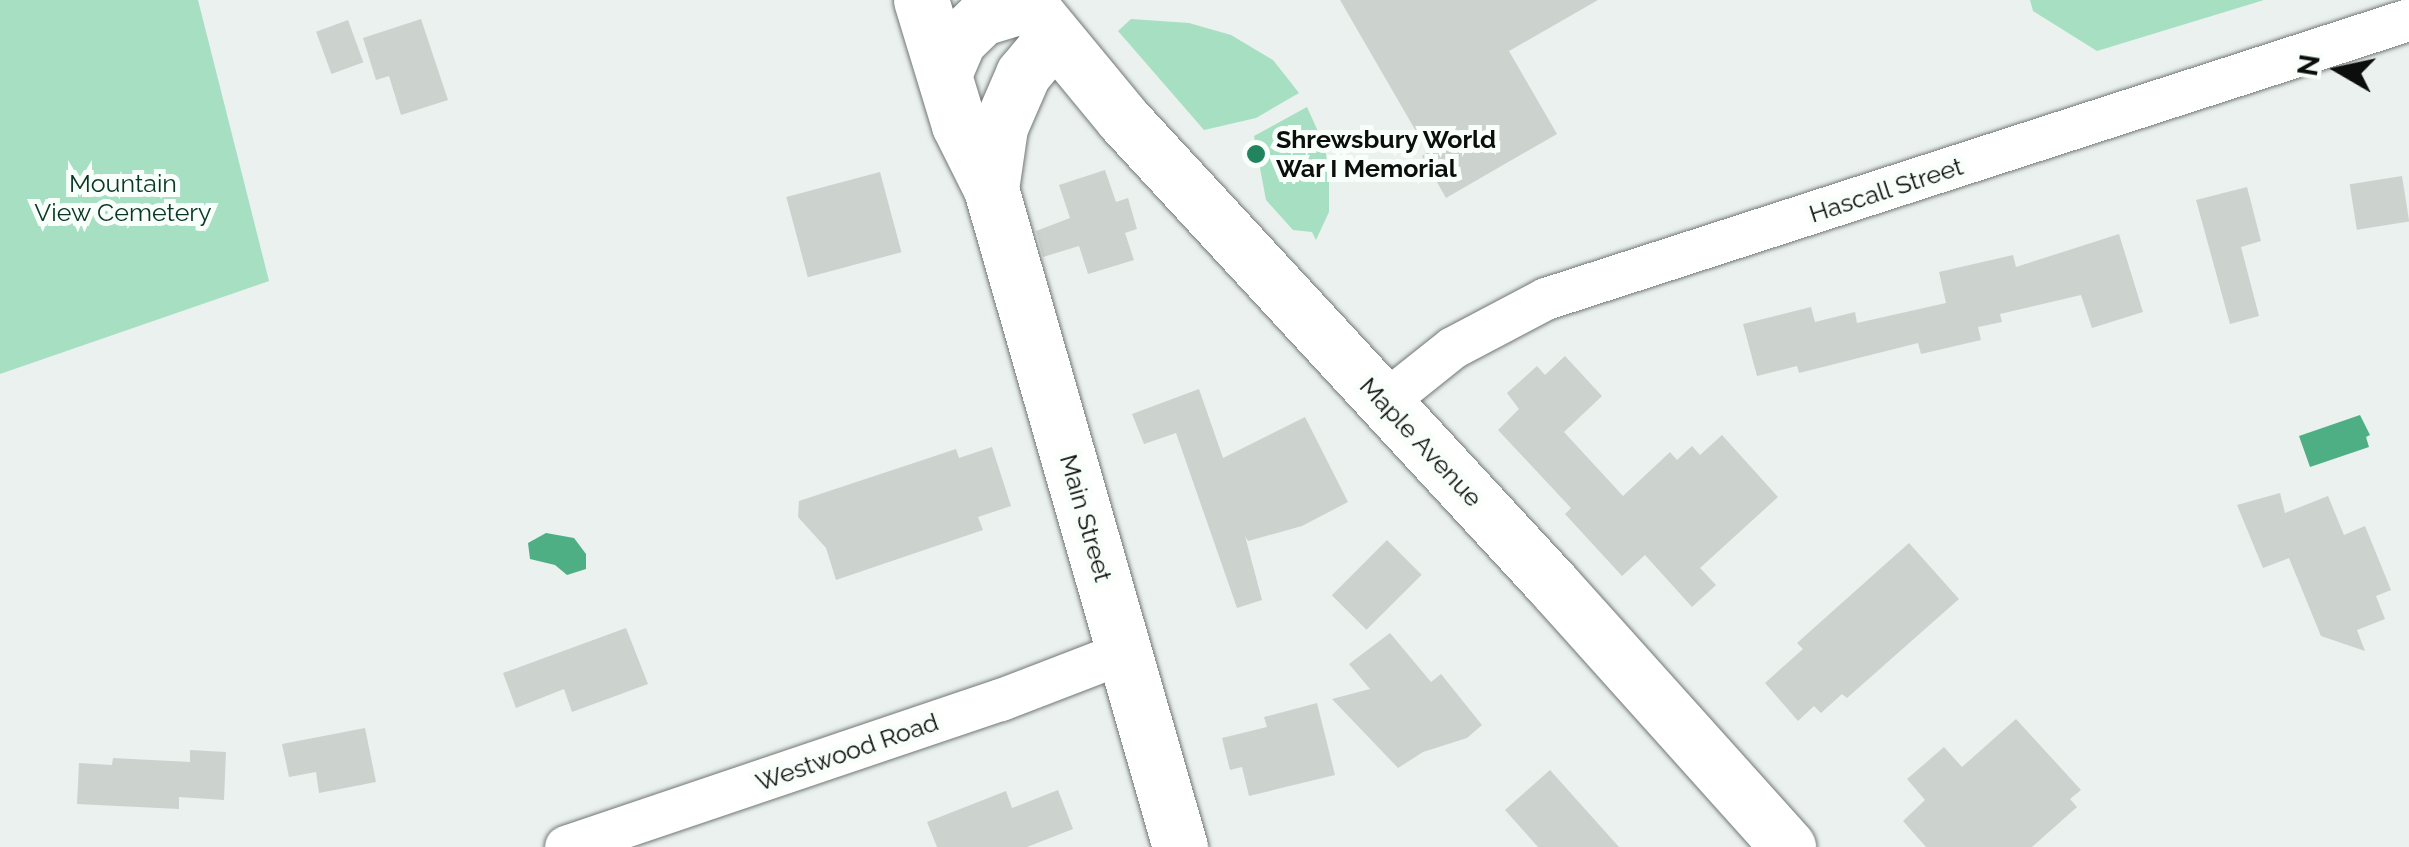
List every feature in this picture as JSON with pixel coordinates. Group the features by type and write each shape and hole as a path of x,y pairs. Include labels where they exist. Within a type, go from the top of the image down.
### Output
{"main road":[{"name":"Main Street","path":"920,0 946,72 959,125 990,190 1180,847"},
{"name":"Main Street","path":"990,190 1000,127 1023,74 1035,14"},
{"path":"946,72 958,41 982,18 1035,14"},
{"name":"Maple Avenue","path":"1035,14 1788,847"}],"street":[{"name":"Hascall Street","path":"1384,403 1453,348 1546,298 2409,20"},
{"name":"Westwood Road","path":"566,847 1001,700 1126,652"}],"green space":[{"name":"Mountain View Cemetery","path":"0,0 198,0 269,281 0,374"},
{"path":"2030,0 2264,0 2097,51 2033,11"},
{"path":"1131,19 1189,23 1231,35 1273,60 1299,93 1256,118 1204,130 1118,31"},
{"path":"1307,107 1325,147 1329,177 1329,212 1316,240 1312,232 1293,230 1266,200 1254,136"}],"shaded area":[{"path":"2360,415 2370,435 2366,437 2369,447 2310,467 2299,436"},
{"path":"546,533 574,538 586,554 586,569 567,575 555,565 530,559 528,543"}],"building":[{"path":"1340,0 1598,0 1509,51 1557,134 1446,198 1422,156 1428,152"},
{"path":"421,19 448,100 401,115 389,76 376,80 363,38"},
{"path":"348,20 363,62 331,74 316,32"},
{"path":"1105,170 1116,202 1128,198 1137,229 1125,233 1134,260 1088,274 1079,246 1043,257 1036,231 1070,218 1059,185"},
{"path":"880,172 901,252 808,277 786,197"},
{"path":"2402,176 2409,221 2357,230 2350,184"},
{"path":"2247,187 2261,241 2241,247 2259,316 2230,324 2196,200"},
{"path":"2119,234 2143,312 2092,328 2081,295 2000,314 2002,322 1978,327 1981,340 1921,354 1918,343 1799,373 1797,366 1757,376 1743,324 1811,307 1815,322 1855,312 1857,323 1946,303 1939,272 2013,255 2016,267"},
{"path":"1565,356 1602,396 1564,432 1623,496 1670,452 1677,460 1692,446 1700,455 1722,435 1778,497 1700,568 1716,585 1692,607 1645,555 1622,576 1565,514 1571,508 1498,430 1519,409 1507,393 1537,366 1545,375"},
{"path":"1199,389 1223,458 1305,417 1348,502 1302,526 1248,541 1245,536 1262,600 1237,608 1176,433 1144,444 1132,414"},
{"path":"992,447 1011,506 978,517 983,530 836,580 826,548 798,517 799,501 956,449 959,458"},
{"path":"2280,493 2285,513 2328,496 2344,535 2365,526 2391,590 2376,596 2385,619 2357,630 2365,651 2321,636 2289,558 2263,568 2237,505"},
{"path":"1387,540 1422,575 1366,630 1332,595"},
{"path":"1909,543 1959,599 1847,698 1842,694 1821,713 1814,706 1798,721 1765,683 1803,649 1797,643"},
{"path":"626,628 648,684 572,712 564,689 516,708 503,673"},
{"path":"1390,633 1431,682 1441,674 1482,725 1467,738 1423,752 1398,768 1332,699 1370,689 1349,664"},
{"path":"1317,703 1335,775 1249,796 1242,767 1230,770 1222,738 1267,727 1264,717"},
{"path":"2016,719 2081,790 2070,799 2077,807 2032,847 1926,847 1903,821 1925,800 1907,779 1944,747 1962,767"},
{"path":"365,728 376,782 319,793 316,772 289,777 282,744"},
{"path":"190,750 226,752 224,800 179,797 179,809 77,804 79,763 112,765 113,758 190,762"},
{"path":"1550,770 1619,847 1538,847 1505,810"},
{"path":"1058,790 1073,829 1027,847 937,847 927,822 1006,791 1012,808"}],"place":[{"name":"Shrewsbury World War I Memorial","path":"1256,154"}]}
